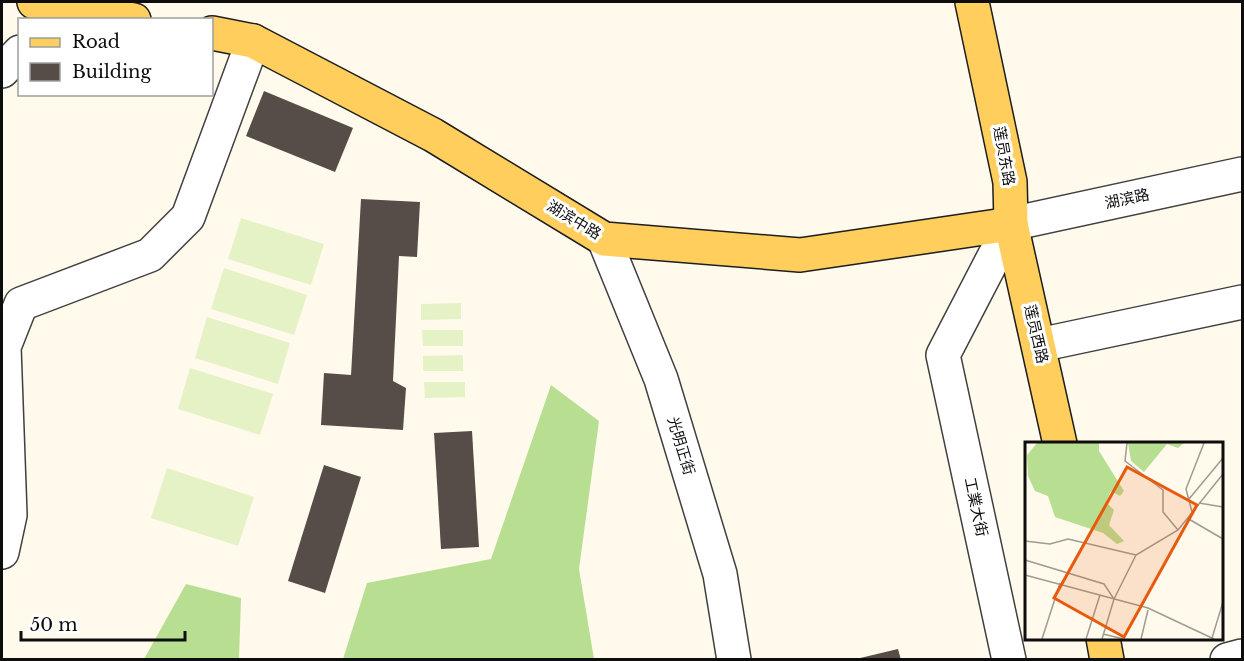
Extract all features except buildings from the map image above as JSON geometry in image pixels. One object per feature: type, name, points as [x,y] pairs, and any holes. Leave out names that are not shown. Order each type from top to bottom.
[{"type":"main road","name":"莲员东路","points":[[951,2],[990,184],[1011,224]]},
{"type":"main road","name":"莲员东路","points":[[972,2],[1010,182],[1011,224]]},
{"type":"main road","points":[[50,9],[125,18]]},
{"type":"main road","name":"湖滨中路","points":[[213,33],[253,41],[433,135],[604,239],[800,255],[1011,224]]},
{"type":"main road","name":"莲员西路","points":[[1011,224],[1060,442]]},
{"type":"main road","points":[[1103,640],[1107,660]]},
{"type":"street","points":[[132,2],[133,18]]},
{"type":"street","points":[[2,552],[10,515],[4,347],[21,304],[150,255],[188,217],[253,41]]},
{"type":"street","points":[[2,71],[18,54]]},
{"type":"street","name":"湖滨路","points":[[1011,224],[1242,174]]},
{"type":"street","name":"工業大街","points":[[1009,660],[943,356],[1011,224]]},
{"type":"street","name":"光明正街","points":[[604,239],[661,379],[720,574],[735,660]]},
{"type":"street","points":[[1039,345],[1242,302]]},
{"type":"street","points":[[1227,660],[1242,656]]},
{"type":"green space","points":[[241,218],[324,244],[311,285],[228,259]]},
{"type":"green space","points":[[224,268],[307,295],[294,335],[211,309]]},
{"type":"green space","points":[[461,303],[461,319],[421,320],[421,304]]},
{"type":"green space","points":[[207,317],[290,343],[278,384],[195,358]]},
{"type":"green space","points":[[422,330],[463,330],[463,346],[423,346]]},
{"type":"green space","points":[[463,355],[463,371],[423,371],[423,356]]},
{"type":"green space","points":[[190,368],[273,394],[260,435],[178,409]]},
{"type":"green space","points":[[424,382],[465,382],[465,397],[425,398]]},
{"type":"green space","points":[[551,385],[599,421],[579,569],[594,659],[343,659],[367,583],[491,559]]},
{"type":"green space","points":[[167,468],[254,497],[238,546],[151,518]]},
{"type":"green space","points":[[186,584],[241,598],[239,659],[144,659]]}]
